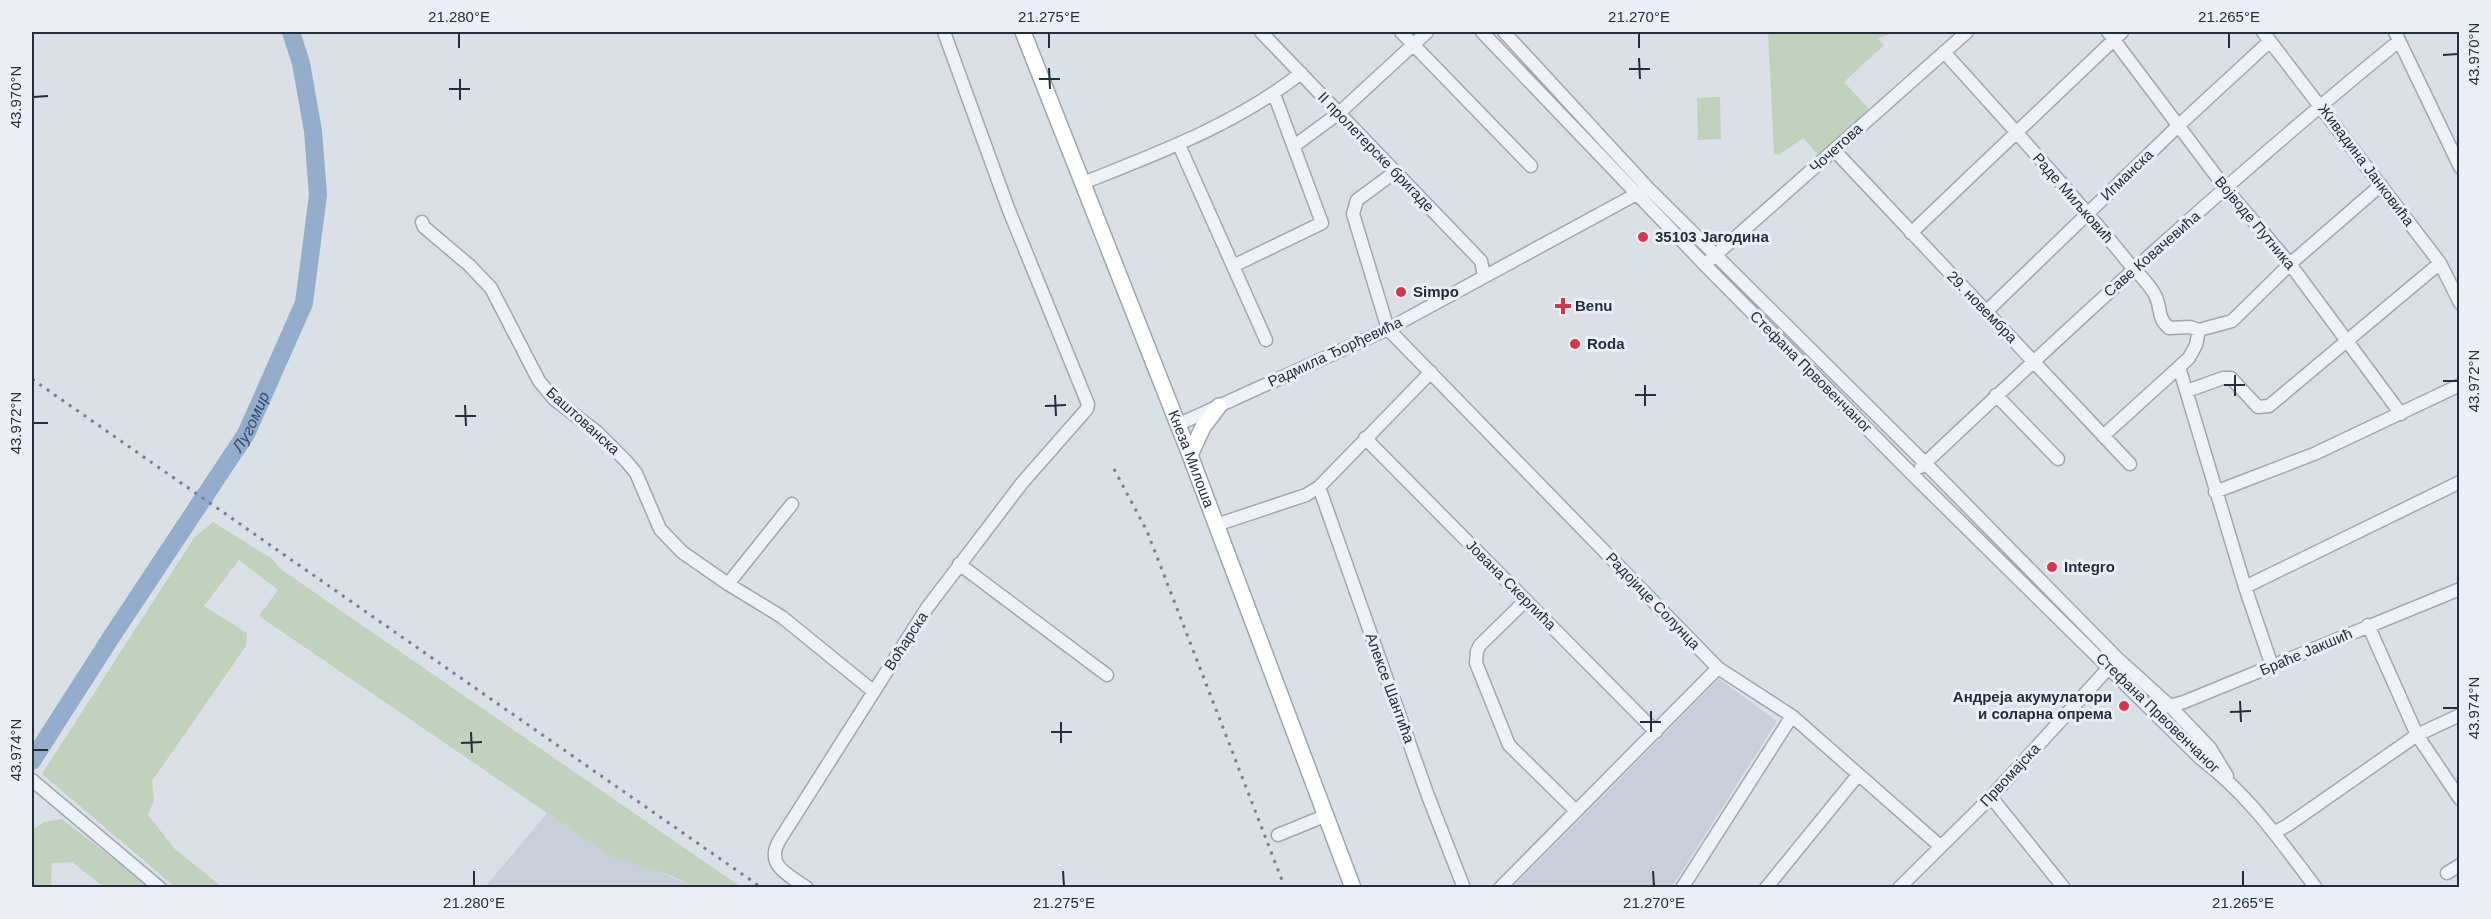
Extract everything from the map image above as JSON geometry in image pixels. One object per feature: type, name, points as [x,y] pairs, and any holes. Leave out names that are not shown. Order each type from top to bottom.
[{"type":"main road","name":"Кнеза Милоша","points":[[1023,32],[1190,455],[1353,888]]},
{"type":"main road","points":[[1190,455],[1203,427],[1219,406]]},
{"type":"street","name":"Воћарска","points":[[807,888],[783,870],[775,861],[774,851],[927,608],[1022,483],[1087,409],[1088,404],[1008,208],[944,32]]},
{"type":"street","name":"II пролетерске бригаде","points":[[1261,32],[1480,261],[1484,275]]},
{"type":"street","points":[[1401,32],[1531,166]]},
{"type":"street","points":[[1294,146],[1339,113],[1427,32]]},
{"type":"street","name":"Стефана Првовенчаног","points":[[1482,32],[1643,191],[1716,256],[1925,463],[2113,663],[2152,709],[2200,758],[2229,779]]},
{"type":"street","name":"Стефана Првовенчаног","points":[[1504,32],[1705,265],[1912,475],[2113,663],[2170,706],[2210,748],[2229,779]]},
{"type":"street","name":"Чочетова","points":[[1705,265],[1967,32]]},
{"type":"street","points":[[1911,233],[2114,34]]},
{"type":"street","name":"Војводе Путника","points":[[2114,34],[2178,126],[2226,189],[2290,264],[2349,340],[2401,414]]},
{"type":"street","name":"Игманска","points":[[1986,312],[2178,126],[2267,36]]},
{"type":"street","name":"Живадина Јанковића","points":[[2267,36],[2440,263],[2460,303]]},
{"type":"street","points":[[2397,36],[2460,167]]},
{"type":"street","name":"Саве Ковачевића","points":[[1912,475],[2033,360],[2397,36]]},
{"type":"street","name":"Раде Миљковић","points":[[1944,52],[2088,213],[2156,296],[2159,315],[2163,322],[2169,328],[2190,327],[2199,330]]},
{"type":"street","points":[[1083,183],[1179,144],[1274,94],[1301,73]]},
{"type":"street","points":[[1233,266],[1322,223],[1274,94]]},
{"type":"street","points":[[1179,144],[1266,339]]},
{"type":"street","name":"29. новембра","points":[[1834,150],[2130,464]]},
{"type":"street","points":[[1388,329],[1353,214],[1357,200],[1395,172]]},
{"type":"street","points":[[2103,436],[2189,358],[2196,345],[2199,330],[2232,321],[2290,264],[2381,185]]},
{"type":"street","name":"Радмила Ђорђевића","points":[[1177,425],[1388,329],[1484,275],[1643,191]]},
{"type":"street","name":"Баштованска","points":[[422,222],[423,227],[469,265],[491,288],[539,381],[554,399],[597,432],[627,461],[636,473],[660,529],[682,552],[782,617],[873,691]]},
{"type":"street","points":[[2187,391],[2223,378],[2231,378],[2258,407],[2269,406],[2440,263]]},
{"type":"street","name":"Радојице Солунца","points":[[1388,329],[1718,668],[1792,716],[1940,846]]},
{"type":"street","points":[[2179,367],[2245,587],[2272,666]]},
{"type":"street","points":[[1216,525],[1306,495],[1319,487],[1431,372]]},
{"type":"street","points":[[2216,492],[2314,454],[2460,385]]},
{"type":"street","points":[[1996,395],[2058,459]]},
{"type":"street","name":"Јована Скерлића","points":[[1365,438],[1656,732]]},
{"type":"street","points":[[2245,587],[2460,482]]},
{"type":"street","name":"Алексе Шантића","points":[[1319,487],[1428,796],[1464,888]]},
{"type":"street","points":[[728,584],[792,504]]},
{"type":"street","points":[[959,564],[1107,675]]},
{"type":"street","name":"Браће Јакшић","points":[[2152,709],[2184,702],[2460,589]]},
{"type":"street","points":[[1526,600],[1480,645],[1475,657],[1476,663],[1509,745],[1576,811]]},
{"type":"street","points":[[2368,626],[2417,735],[2460,799]]},
{"type":"street","name":"Првомајска","points":[[1899,888],[1991,797],[2113,663]]},
{"type":"street","points":[[1500,888],[1718,668]]},
{"type":"street","points":[[2275,832],[2417,735],[2460,715]]},
{"type":"street","points":[[1682,888],[1792,716]]},
{"type":"street","points":[[1766,888],[1858,775]]},
{"type":"street","points":[[2229,779],[2275,832],[2316,888]]},
{"type":"street","points":[[32,780],[160,888]]},
{"type":"street","points":[[1991,797],[2064,888]]},
{"type":"street","points":[[1278,835],[1327,815]]},
{"type":"street","points":[[2447,873],[2460,865]]},
{"type":"shaded area","points":[[1719,679],[1777,721],[1672,887],[1513,887]]},
{"type":"shaded area","points":[[547,813],[619,859],[648,867],[691,887],[484,888]]},
{"type":"green space","points":[[1768,32],[1894,32],[1878,39],[1884,45],[1844,82],[1871,111],[1820,157],[1803,138],[1779,155],[1774,154]]},
{"type":"green space","points":[[1720,97],[1721,139],[1698,140],[1697,98]]},
{"type":"green space","points":[[213,522],[271,558],[282,570],[741,887],[691,887],[675,877],[606,853],[259,616],[278,590],[239,560],[204,606],[247,633],[246,646],[152,781],[154,800],[148,815],[175,849],[222,887],[175,887],[42,774],[194,538]]},
{"type":"green space","points":[[62,819],[150,887],[104,887],[72,862],[52,863],[51,887],[32,888],[32,830],[44,822]]},
{"type":"waterway","name":"Лугомир","points":[[32,761],[246,434],[304,303],[318,195],[313,131],[301,63],[291,32]]},
{"type":"railway","points":[[32,379],[762,888]]},
{"type":"railway","points":[[1114,469],[1147,531],[1285,888]]},
{"type":"place","name":"35103 Јагодина","points":[[1643,237]]},
{"type":"place","name":"Simpo","points":[[1401,292]]},
{"type":"place","name":"Benu","points":[[1563,306]]},
{"type":"place","name":"Roda","points":[[1575,344]]},
{"type":"place","name":"Integro","points":[[2052,567]]},
{"type":"place","name":"Андреја акумулатори и соларна опрема","points":[[2124,706]]}]
